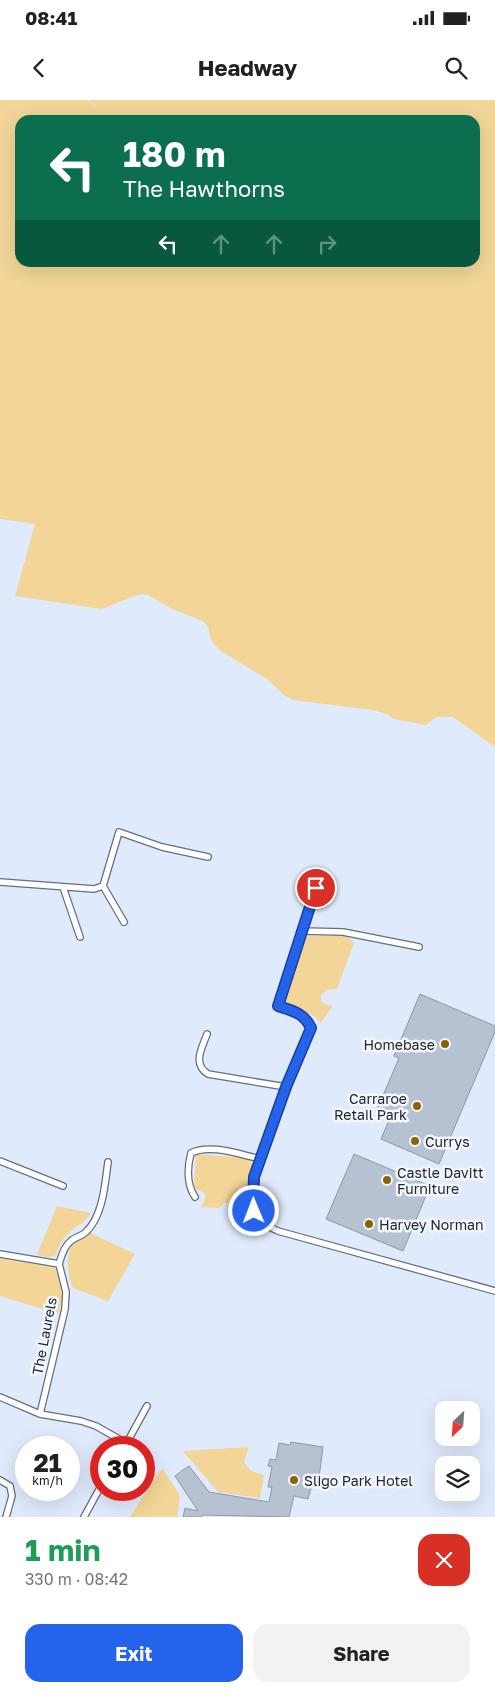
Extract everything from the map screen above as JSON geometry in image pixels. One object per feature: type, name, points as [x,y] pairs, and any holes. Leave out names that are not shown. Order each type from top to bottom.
[{"type":"street","points":[[124,922],[103,886],[119,832],[162,847],[208,857]]},
{"type":"street","points":[[0,882],[94,889],[103,886]]},
{"type":"street","points":[[63,887],[80,937]]},
{"type":"street","points":[[316,888],[278,1006],[297,1012],[306,1018],[311,1028],[286,1087],[254,1177],[254,1211],[264,1224],[278,1232],[495,1291]]},
{"type":"street","points":[[302,930],[352,933],[419,947]]},
{"type":"street","points":[[208,1034],[199,1058],[199,1065],[202,1071],[208,1074],[286,1087]]},
{"type":"street","points":[[195,1197],[189,1188],[189,1160],[191,1153],[198,1149],[212,1150],[261,1159]]},
{"type":"street","points":[[0,1161],[63,1186]]},
{"type":"street","points":[[0,1254],[59,1264],[64,1249],[71,1240],[86,1232],[95,1218],[108,1162]]},
{"type":"street","name":"The Laurels","points":[[40,1414],[65,1309],[66,1292],[59,1264]]},
{"type":"street","points":[[0,1397],[40,1414],[81,1421],[96,1426],[111,1436]]},
{"type":"street","points":[[130,1436],[147,1406]]},
{"type":"street","points":[[0,1480],[10,1486],[12,1496],[6,1517]]},
{"type":"street","points":[[84,1517],[93,1501]]},
{"type":"shaded area","points":[[0,100],[86,100],[100,108],[88,100],[495,100],[495,747],[453,717],[436,717],[426,725],[394,719],[387,714],[372,710],[293,700],[285,696],[267,679],[219,650],[211,640],[208,627],[203,621],[172,609],[148,595],[134,596],[102,609],[15,596],[35,524],[0,519]]},
{"type":"shaded area","points":[[309,936],[347,936],[354,943],[337,989],[327,990],[321,995],[322,1002],[327,1005],[333,1005],[321,1023],[314,1016],[287,1005],[284,1001],[304,939]]},
{"type":"shaded area","points":[[196,1154],[246,1158],[254,1166],[249,1205],[224,1203],[220,1208],[201,1207],[205,1199],[205,1193],[194,1188]]},
{"type":"shaded area","points":[[57,1206],[91,1213],[86,1220],[65,1237],[55,1256],[37,1255]]},
{"type":"shaded area","points":[[90,1233],[135,1254],[108,1301],[73,1288],[69,1277],[68,1257],[72,1246],[76,1241]]},
{"type":"shaded area","points":[[0,1258],[55,1268],[64,1292],[59,1314],[0,1296]]},
{"type":"shaded area","points":[[249,1447],[244,1462],[251,1471],[264,1475],[260,1498],[218,1492],[183,1451]]},
{"type":"shaded area","points":[[163,1469],[180,1496],[177,1517],[130,1517],[140,1501],[155,1501],[155,1479]]},
{"type":"building","points":[[420,994],[495,1026],[495,1032],[439,1164],[381,1139],[390,1118],[376,1112],[399,1058],[394,1056]]},
{"type":"building","points":[[354,1154],[430,1186],[403,1251],[326,1219]]},
{"type":"building","name":"Sligo Park Hotel","points":[[291,1442],[323,1447],[318,1485],[312,1484],[308,1499],[294,1496],[289,1517],[202,1515],[202,1517],[183,1517],[185,1508],[198,1511],[175,1476],[183,1470],[189,1466],[209,1492],[269,1502],[272,1487],[268,1487],[272,1467],[268,1466],[270,1459],[276,1460],[279,1443],[290,1445]]},
{"type":"place","name":"Homebase","points":[[445,1044]]},
{"type":"place","name":"Carraroe Retail Park","points":[[417,1106]]},
{"type":"place","name":"Currys","points":[[415,1141]]},
{"type":"place","name":"Castle Davitt Furniture","points":[[387,1180]]},
{"type":"place","name":"Harvey Norman","points":[[369,1224]]},
{"type":"place","name":"Sligo Park Hotel","points":[[294,1480]]},
{"type":"route","points":[[254,1211],[254,1177],[286,1087],[311,1028],[306,1018],[297,1012],[278,1006],[316,888]]}]
